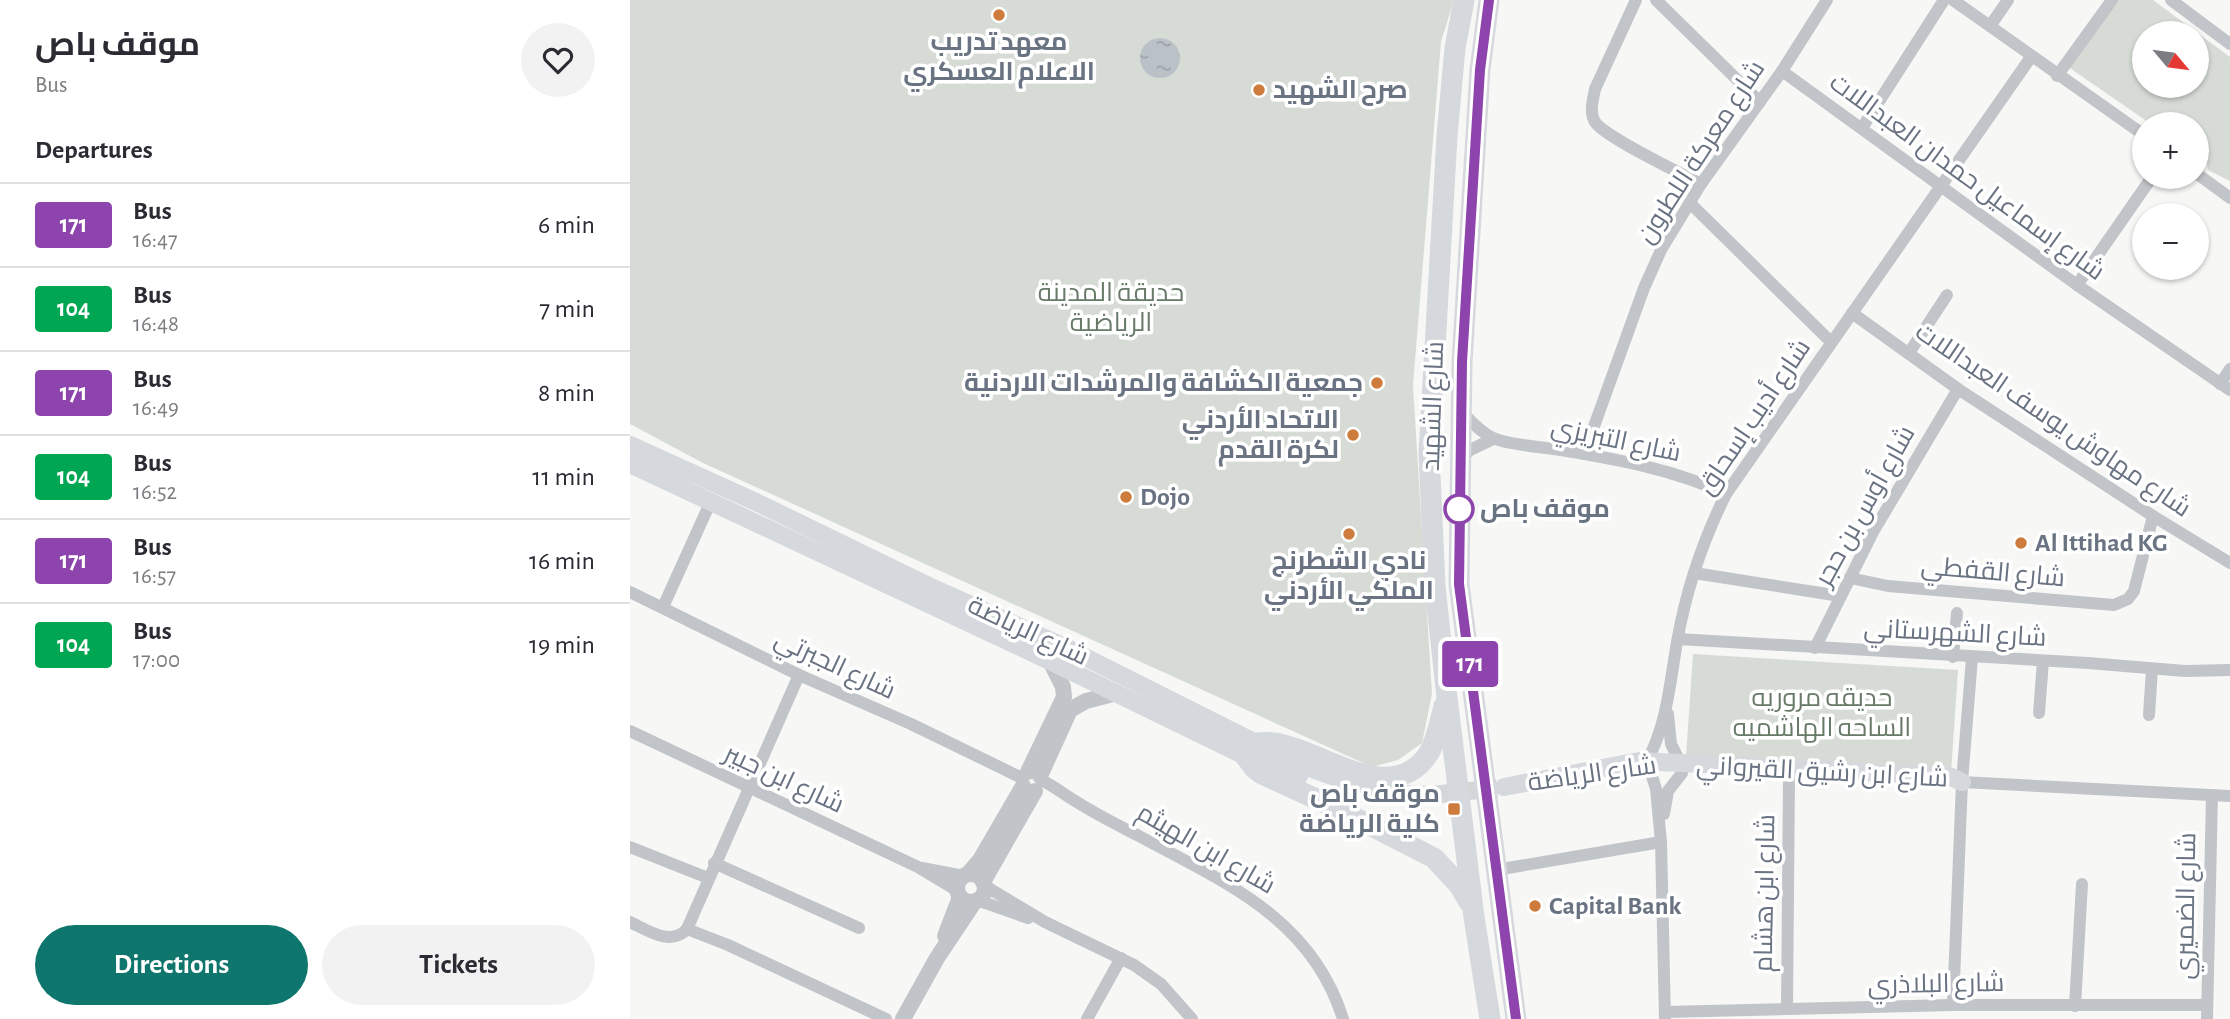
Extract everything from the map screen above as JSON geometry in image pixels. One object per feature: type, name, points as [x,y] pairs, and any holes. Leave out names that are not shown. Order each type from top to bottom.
[{"type":"highway","name":"شارع الشهيد","points":[[1464,0],[1455,48],[1447,136],[1429,453],[1436,586],[1447,698],[1474,917],[1490,1019]]},
{"type":"highway","name":"شارع الشهيد","points":[[1489,0],[1480,70],[1460,410],[1459,584],[1516,1019]]},
{"type":"highway","points":[[1447,698],[1433,745],[1427,755],[1412,769],[1392,777],[1371,777],[1275,743],[1249,749],[1254,768],[1262,774],[1434,858],[1459,885],[1474,917]]},
{"type":"main road","name":"شارع الرياضة","points":[[630,445],[756,502],[1050,660],[1117,692],[1352,796],[1406,805],[1434,801]]},
{"type":"main road","name":"شارع الرياضة","points":[[630,464],[711,502],[959,609],[1069,649],[1249,749]]},
{"type":"main road","name":"شارع الرياضة","points":[[1504,793],[1632,762],[1649,767],[1682,768]]},
{"type":"main road","name":"شارع ابن رشيق القيرواني","points":[[1682,768],[1949,776],[1962,782]]},
{"type":"main road","name":"شارع ابن رشيق القيرواني","points":[[1682,768],[1789,778],[1953,784],[1962,782]]},
{"type":"street","points":[[1636,0],[1595,89],[1593,115],[1609,135],[1701,184]]},
{"type":"street","points":[[1656,0],[1760,102]]},
{"type":"street","name":"شارع معركة اللطرون","points":[[1584,454],[1651,270],[1701,184],[1782,71],[1826,0]]},
{"type":"street","points":[[1862,128],[1944,0]]},
{"type":"street","points":[[1953,0],[2132,127]]},
{"type":"street","points":[[1990,26],[2008,0]]},
{"type":"street","points":[[2057,76],[2112,0]]},
{"type":"street","points":[[2171,0],[2230,44]]},
{"type":"street","name":"شارع أديب إسحاق","points":[[1649,767],[1668,700],[1678,639],[1695,573],[1714,518],[1726,494],[2031,57]]},
{"type":"street","name":"شارع إسماعيل حمدان العبداللات","points":[[1782,71],[2077,285],[2225,387]]},
{"type":"street","points":[[2209,183],[2230,198]]},
{"type":"street","points":[[2077,285],[2143,189]]},
{"type":"street","points":[[1690,203],[1831,342]]},
{"type":"street","points":[[1909,352],[1947,295]]},
{"type":"street","name":"شارع مهاوش يوسف العبداللات","points":[[1852,313],[1958,389],[2230,563]]},
{"type":"street","points":[[2225,387],[2230,369]]},
{"type":"street","name":"شارع أوس بن حجر","points":[[1815,648],[1901,484],[1958,389]]},
{"type":"street","points":[[1460,410],[1493,439],[1470,450],[1460,460]]},
{"type":"street","name":"شارع التبريزي","points":[[1493,439],[1584,454],[1689,478],[1726,494]]},
{"type":"street","points":[[663,607],[711,502]]},
{"type":"street","name":"شارع القفطي","points":[[1850,578],[1888,586],[2114,605],[2128,599],[2134,590],[2153,516]]},
{"type":"street","points":[[1695,573],[1840,596]]},
{"type":"street","name":"شارع الجبرتي","points":[[630,592],[799,675],[911,724],[1032,782]]},
{"type":"street","points":[[1953,657],[1957,613]]},
{"type":"street","name":"شارع الشهرستاني","points":[[1678,639],[2185,671],[2230,670]]},
{"type":"street","points":[[1953,1005],[1962,782],[1972,658]]},
{"type":"street","points":[[966,875],[980,860],[1032,782],[1064,696],[1063,687],[1050,660]]},
{"type":"street","points":[[2039,713],[2043,662]]},
{"type":"street","points":[[2149,715],[2152,669]]},
{"type":"street","points":[[630,922],[666,937],[678,936],[687,929],[799,675]]},
{"type":"street","points":[[903,1019],[1070,710],[1086,701],[1117,692]]},
{"type":"street","name":"شارع أديب إسحاق","points":[[1668,700],[1671,744],[1682,768]]},
{"type":"street","name":"شارع ابن جبير","points":[[631,736],[1121,958],[1151,976],[1192,1019]]},
{"type":"street","points":[[1649,767],[1656,789],[1661,842],[1665,1015]]},
{"type":"street","points":[[1661,842],[1668,791],[1682,768]]},
{"type":"street","name":"شارع ابن هشام","points":[[1787,1008],[1789,778]]},
{"type":"street","name":"شارع ابن الهيثم","points":[[1032,782],[1078,803],[1225,882],[1262,906],[1283,923],[1312,958],[1328,982],[1343,1019]]},
{"type":"street","name":"شارع ابن رشيق القيرواني","points":[[1962,782],[2230,796]]},
{"type":"street","name":"شارع الضميري","points":[[2207,1019],[2212,795]]},
{"type":"street","points":[[1496,870],[1661,842]]},
{"type":"street","points":[[630,847],[708,878]]},
{"type":"street","points":[[714,863],[859,928]]},
{"type":"street","name":"شارع ابن جبير","points":[[918,867],[966,875]]},
{"type":"street","points":[[966,875],[977,876],[973,893]]},
{"type":"street","points":[[2075,1006],[2082,884]]},
{"type":"street","points":[[687,929],[728,945],[886,1019]]},
{"type":"street","points":[[1087,1019],[1121,958]]},
{"type":"street","name":"شارع البلاذري","points":[[1665,1015],[1787,1008],[2207,1005]]},
{"type":"green space","name":"حديقة المدينة الرياضية","points":[[630,0],[1454,0],[1441,42],[1413,385],[1432,694],[1422,743],[1398,760],[1372,767],[703,463],[630,424]]},
{"type":"green space","points":[[2110,0],[2153,0],[2181,21],[2132,21],[2132,98],[2209,98],[2209,41],[2230,57],[2230,181],[2209,170],[2209,112],[2134,112],[2064,64]]},
{"type":"green space","name":"حديقه مروريه الساحه الهاشميه","points":[[1693,654],[1958,670],[1951,773],[1686,757]]},
{"type":"water","points":[[1160,38],[1168,39],[1174,44],[1179,50],[1179,66],[1174,72],[1168,77],[1160,78],[1152,77],[1146,72],[1141,66],[1140,58],[1141,50],[1146,44],[1152,39]]},
{"type":"tunnel","points":[[1432,795],[1497,788]]},
{"type":"bus line","name":"171","points":[[1489,0],[1480,70],[1462,362],[1459,584],[1516,1019]]},
{"type":"place","name":"معهد تدريب الاعلام العسكري","points":[[999,15]]},
{"type":"place","name":"صرح الشهيد","points":[[1259,90]]},
{"type":"place","name":"جمعية الكشافة والمرشدات الاردنية","points":[[1377,383]]},
{"type":"place","name":"الاتحاد الأردني لكرة القدم","points":[[1353,435]]},
{"type":"place","name":"Dojo","points":[[1126,497]]},
{"type":"place","name":"موقف باص","points":[[1459,509]]},
{"type":"place","name":"نادي الشطرنج الملكي الأردني","points":[[1349,534]]},
{"type":"place","name":"Al Ittihad KG","points":[[2021,543]]},
{"type":"place","name":"موقف باص كلية الرياضة","points":[[1454,809]]},
{"type":"place","name":"Capital Bank","points":[[1535,906]]}]
